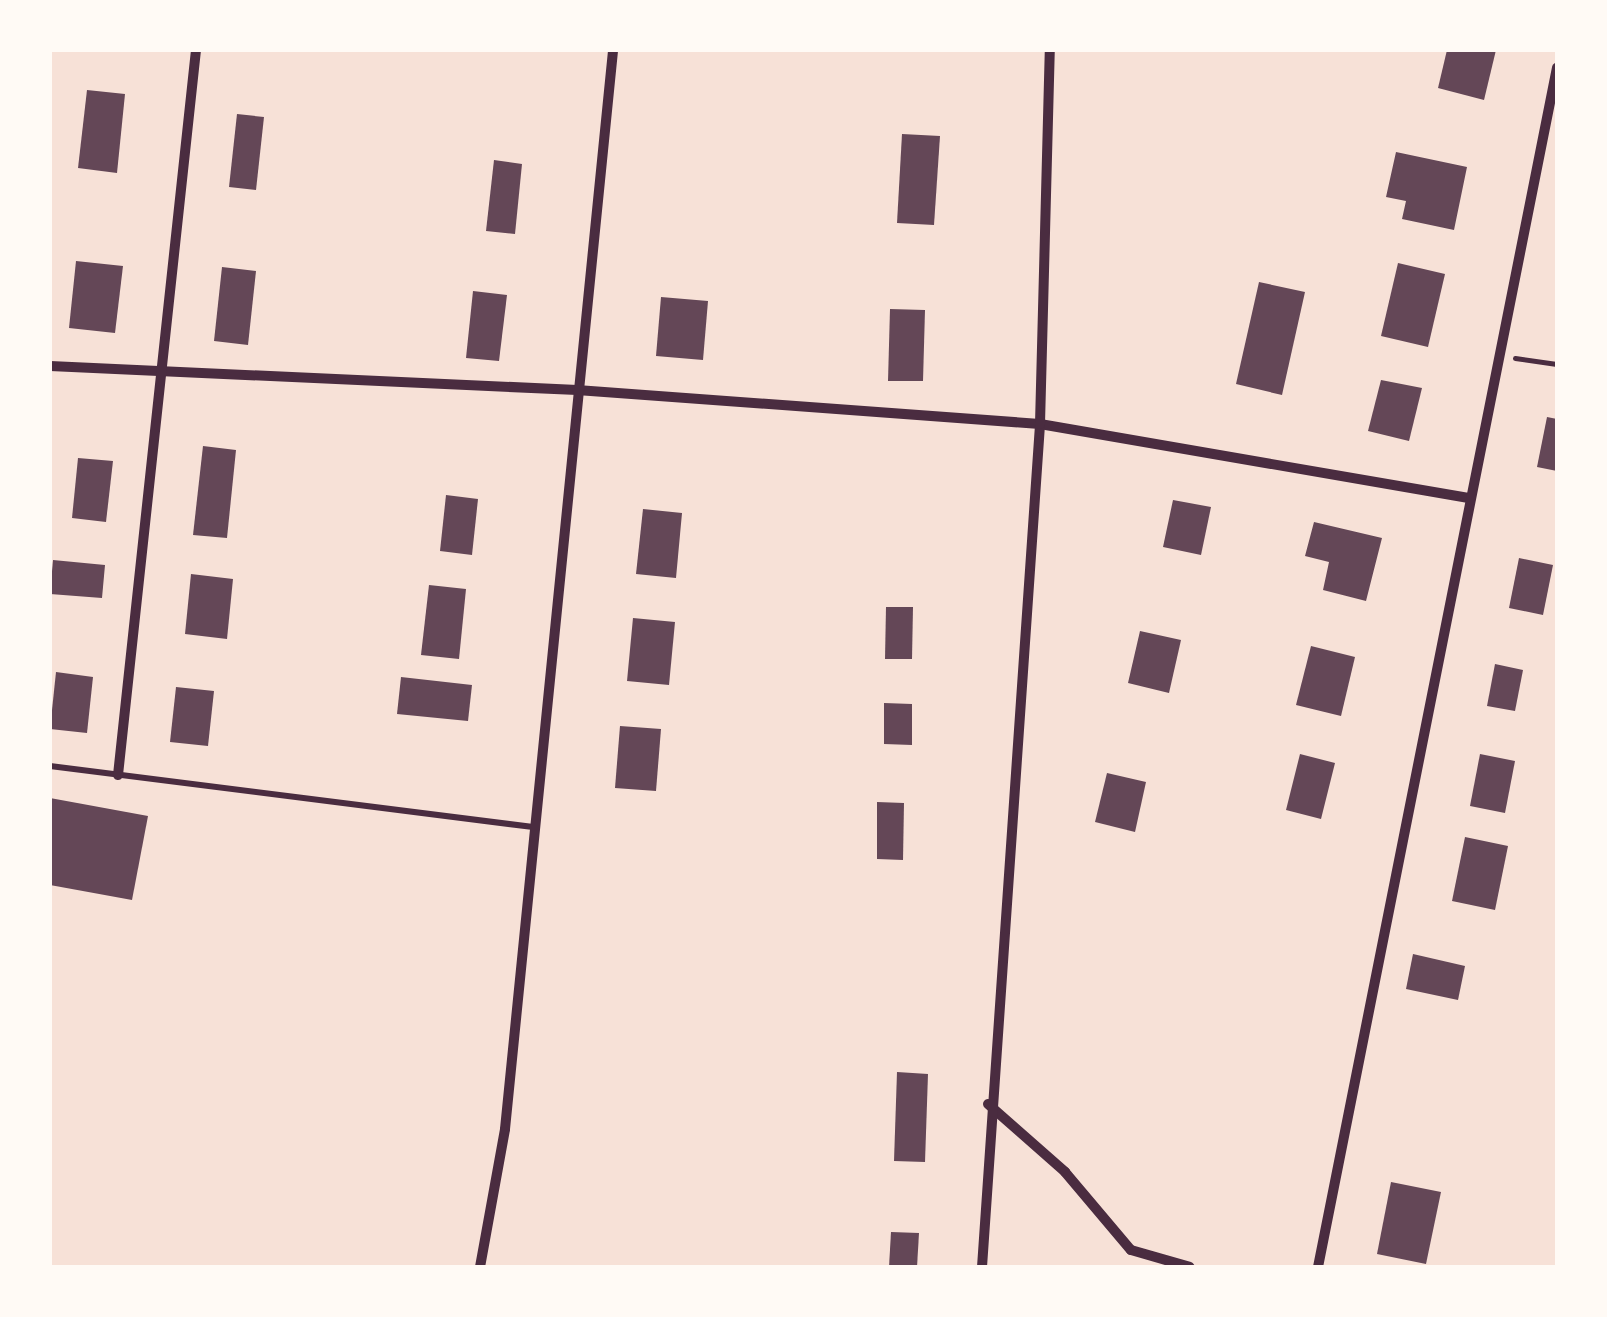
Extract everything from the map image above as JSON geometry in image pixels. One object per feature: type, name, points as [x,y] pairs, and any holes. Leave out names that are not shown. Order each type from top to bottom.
[{"type":"street","points":[[118,775],[166,372],[196,50]]},
{"type":"street","points":[[480,1267],[505,1130],[613,50]]},
{"type":"street","points":[[982,1267],[988,1104],[1040,424],[1050,50]]},
{"type":"street","points":[[1318,1267],[1557,68]]},
{"type":"street","points":[[50,366],[577,390],[1040,424],[1469,498]]},
{"type":"street","points":[[988,1104],[1065,1172],[1131,1250],[1190,1267]]},
{"type":"lane","points":[[50,766],[536,828]]},
{"type":"path","points":[[1501,356],[1557,364]]},
{"type":"building","points":[[1447,50],[1496,50],[1484,100],[1438,88]]},
{"type":"building","points":[[87,90],[125,94],[117,173],[78,168]]},
{"type":"building","points":[[237,114],[264,117],[256,190],[229,187]]},
{"type":"building","points":[[902,134],[940,136],[934,225],[897,223]]},
{"type":"building","points":[[1396,152],[1467,167],[1454,230],[1402,219],[1406,201],[1386,197]]},
{"type":"building","points":[[494,160],[522,164],[515,234],[486,231]]},
{"type":"building","points":[[76,261],[123,266],[115,333],[69,328]]},
{"type":"building","points":[[1398,263],[1445,274],[1428,347],[1381,336]]},
{"type":"building","points":[[222,267],[256,271],[248,345],[214,341]]},
{"type":"building","points":[[1259,282],[1305,292],[1282,395],[1236,384]]},
{"type":"building","points":[[473,291],[507,295],[499,361],[466,358]]},
{"type":"building","points":[[661,297],[708,301],[703,360],[656,356]]},
{"type":"building","points":[[890,309],[925,310],[923,381],[888,381]]},
{"type":"building","points":[[1381,380],[1422,388],[1409,441],[1368,431]]},
{"type":"building","points":[[1547,417],[1557,419],[1557,471],[1537,467]]},
{"type":"building","points":[[203,446],[236,450],[227,538],[193,535]]},
{"type":"building","points":[[78,458],[113,461],[106,522],[72,518]]},
{"type":"building","points":[[446,495],[478,499],[472,555],[440,551]]},
{"type":"building","points":[[1173,500],[1211,507],[1201,555],[1163,547]]},
{"type":"building","points":[[643,509],[682,513],[676,578],[636,574]]},
{"type":"building","points":[[1314,522],[1382,538],[1366,601],[1323,590],[1329,562],[1305,556]]},
{"type":"building","points":[[1519,558],[1553,565],[1543,615],[1509,608]]},
{"type":"building","points":[[53,560],[105,565],[102,598],[50,594]]},
{"type":"building","points":[[191,574],[233,579],[227,639],[185,634]]},
{"type":"building","points":[[429,585],[466,589],[459,659],[421,655]]},
{"type":"building","points":[[886,607],[913,607],[912,659],[885,659]]},
{"type":"building","points":[[633,618],[675,622],[669,685],[627,681]]},
{"type":"building","points":[[1140,631],[1181,640],[1169,693],[1128,683]]},
{"type":"building","points":[[1311,646],[1355,657],[1341,716],[1296,705]]},
{"type":"building","points":[[1495,664],[1523,670],[1515,711],[1487,706]]},
{"type":"building","points":[[56,672],[93,677],[87,733],[50,729]]},
{"type":"building","points":[[401,677],[472,685],[468,721],[397,714]]},
{"type":"building","points":[[176,687],[214,691],[208,746],[170,742]]},
{"type":"building","points":[[884,703],[912,704],[912,745],[884,744]]},
{"type":"building","points":[[620,726],[661,729],[656,791],[615,788]]},
{"type":"building","points":[[1300,754],[1335,763],[1321,819],[1286,810]]},
{"type":"building","points":[[1480,754],[1515,761],[1505,813],[1470,806]]},
{"type":"building","points":[[1107,773],[1146,782],[1135,832],[1095,822]]},
{"type":"building","points":[[50,798],[148,816],[132,900],[50,885]]},
{"type":"building","points":[[877,802],[904,803],[903,860],[877,859]]},
{"type":"building","points":[[1465,837],[1508,846],[1495,910],[1452,901]]},
{"type":"building","points":[[1413,954],[1465,966],[1458,1000],[1406,989]]},
{"type":"building","points":[[897,1072],[928,1074],[925,1162],[894,1161]]},
{"type":"building","points":[[1391,1182],[1441,1192],[1426,1264],[1377,1254]]},
{"type":"building","points":[[891,1232],[919,1233],[917,1267],[889,1267]]}]
